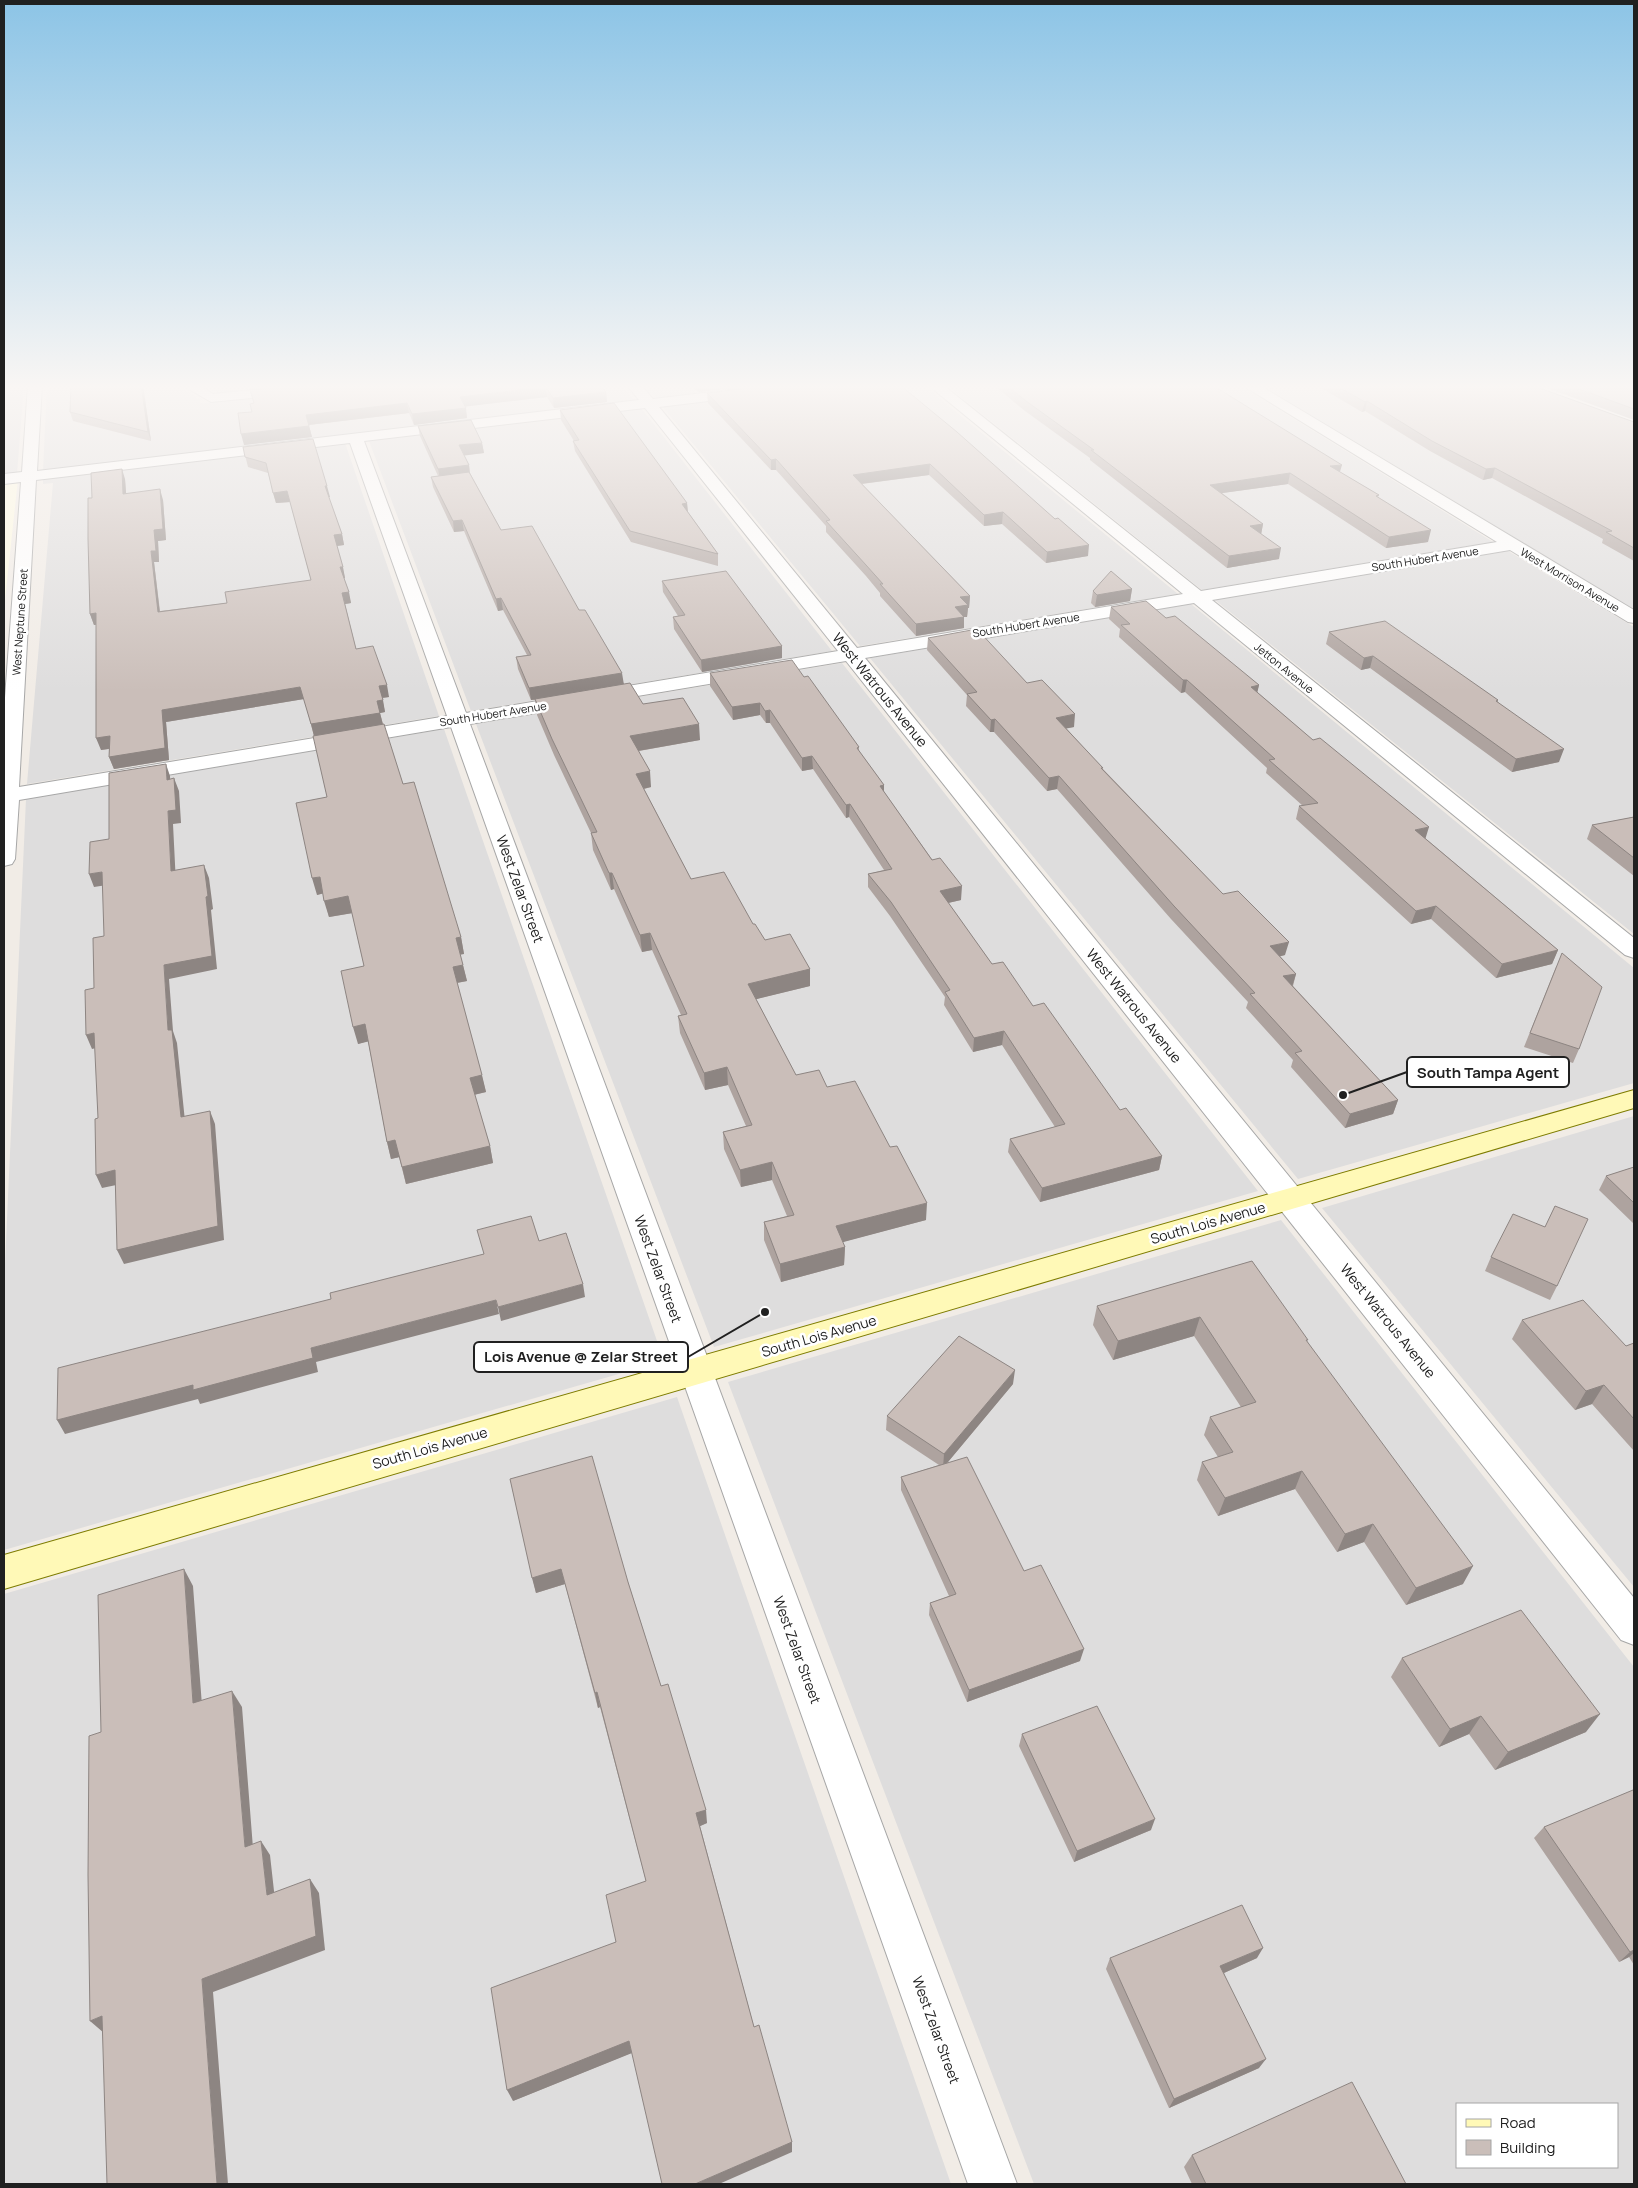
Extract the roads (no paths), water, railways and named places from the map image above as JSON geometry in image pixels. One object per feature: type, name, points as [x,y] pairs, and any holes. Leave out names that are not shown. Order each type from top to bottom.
[{"type":"street","name":"West Neptune Street","points":[[4,859],[29,487]]},
{"type":"street","name":"West Zelar Street","points":[[374,487],[992,2184]]},
{"type":"street","name":"West Watrous Avenue","points":[[717,487],[1634,1627]]},
{"type":"street","name":"Jetton Avenue","points":[[1060,487],[1634,950]]},
{"type":"street","name":"West Morrison Avenue","points":[[1416,487],[1634,618]]},
{"type":"street","name":"South Hubert Avenue","points":[[8,795],[1511,545]]},
{"type":"street","name":"South Lois Avenue","points":[[4,1572],[1634,1099]]},
{"type":"place","name":"South Tampa Agent","points":[[1343,1095]]},
{"type":"place","name":"Lois Avenue @ Zelar Street","points":[[765,1312]]}]
